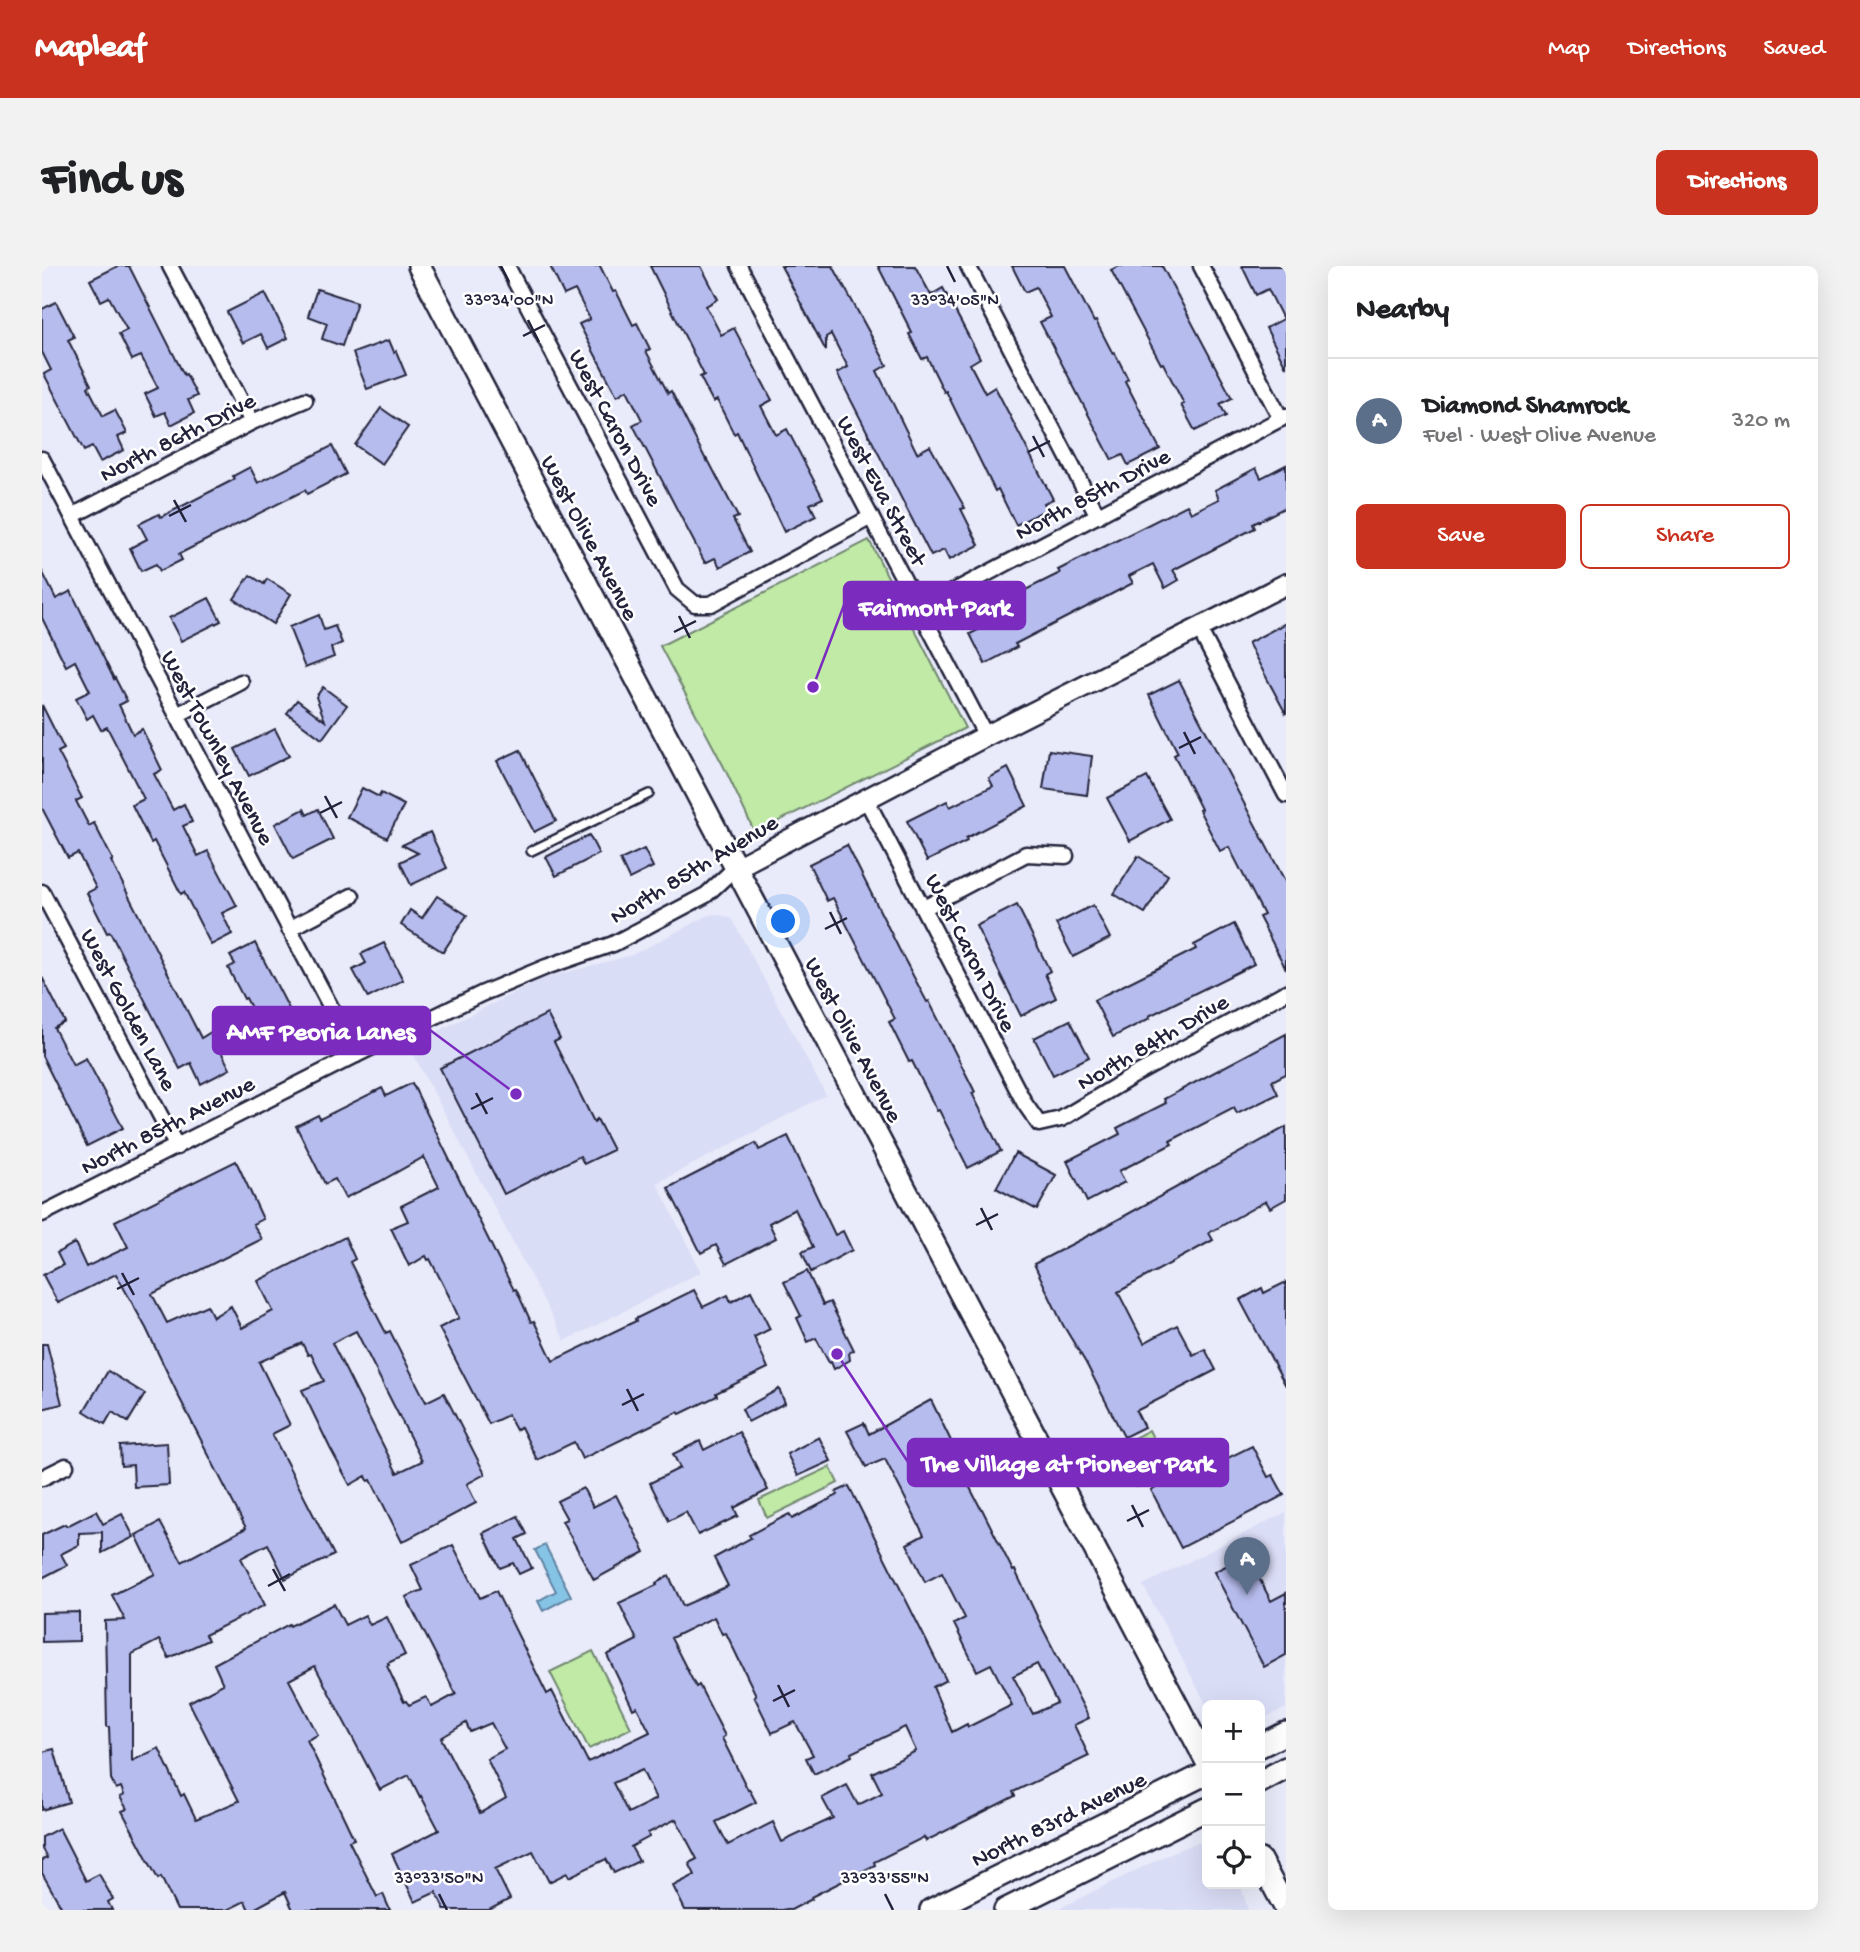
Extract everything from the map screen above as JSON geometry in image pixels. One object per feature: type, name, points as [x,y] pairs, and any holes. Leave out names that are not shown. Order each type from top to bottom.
[{"type":"main road","name":"West Olive Avenue","points":[[419,266],[1202,1753]]},
{"type":"main road","points":[[1265,1744],[1286,1733]]},
{"type":"main road","points":[[1265,1779],[1286,1768]]},
{"type":"main road","name":"North 83rd Avenue","points":[[931,1910],[1202,1775]]},
{"type":"main road","points":[[1005,1910],[1202,1812]]},
{"type":"main road","points":[[1265,1869],[1286,1909]]},
{"type":"street","points":[[170,266],[252,422]]},
{"type":"street","name":"West Caron Drive","points":[[507,266],[677,589],[695,604],[711,604],[871,517]]},
{"type":"street","name":"West Eva Street","points":[[739,266],[986,736]]},
{"type":"street","points":[[968,266],[1098,516]]},
{"type":"street","points":[[1201,266],[1284,418]]},
{"type":"street","name":"North 86th Drive","points":[[72,516],[252,422],[305,400]]},
{"type":"street","name":"North 85th Drive","points":[[920,609],[1284,418]]},
{"type":"street","name":"West Townley Avenue","points":[[42,459],[356,1055]]},
{"type":"street","name":"North 85th Avenue","points":[[42,1214],[481,994],[613,944],[706,895],[735,867],[1286,584]]},
{"type":"street","points":[[1198,627],[1286,795]]},
{"type":"street","points":[[177,715],[241,682]]},
{"type":"street","name":"West Caron Drive","points":[[866,799],[1025,1104],[1040,1124]]},
{"type":"street","points":[[924,908],[1026,854],[1066,856]]},
{"type":"street","name":"West Golden Lane","points":[[42,892],[177,1147]]},
{"type":"street","points":[[289,929],[352,896]]},
{"type":"street","name":"North 84th Drive","points":[[1040,1124],[1061,1119],[1168,1056],[1286,992]]},
{"type":"street","points":[[42,1478],[66,1466]]},
{"type":"lane","points":[[531,851],[649,794]]},
{"type":"shaded area","points":[[714,914],[732,919],[826,1095],[657,1183],[701,1272],[565,1341],[409,1046],[541,979],[632,955]]},
{"type":"shaded area","points":[[1286,1512],[1286,1708],[1265,1718],[1265,1700],[1204,1700],[1143,1585]]},
{"type":"shaded area","points":[[1202,1843],[1202,1889],[1242,1889],[1248,1910],[1056,1910],[1173,1852]]},
{"type":"green space","points":[[869,540],[965,728],[755,833],[724,767],[660,646]]},
{"type":"green space","points":[[1149,1430],[1172,1469],[1137,1487],[1115,1448]]},
{"type":"green space","points":[[830,1467],[838,1483],[767,1518],[759,1500]]},
{"type":"green space","points":[[593,1651],[631,1728],[589,1749],[550,1672]]},
{"type":"water","points":[[545,1545],[571,1596],[543,1611],[538,1601],[556,1591],[535,1550]]},
{"type":"building","points":[[118,266],[129,266],[197,396],[188,400],[194,413],[171,425],[165,412],[156,416],[145,394],[158,388],[141,356],[132,360],[119,334],[127,330],[109,297],[101,301],[90,280]]},
{"type":"building","points":[[550,266],[600,266],[633,325],[637,323],[650,349],[646,351],[668,393],[671,391],[738,517],[733,519],[750,552],[720,567],[715,558],[705,563],[633,425],[642,420],[627,390],[617,396],[579,324],[590,319],[575,290],[564,295]]},
{"type":"building","points":[[650,266],[701,266],[718,299],[706,306],[721,335],[734,328],[772,400],[761,406],[776,435],[787,429],[823,498],[810,504],[816,516],[784,532],[737,432],[734,434],[717,400],[713,402],[700,377],[704,375]]},
{"type":"building","points":[[781,266],[833,266],[887,365],[877,371],[917,453],[930,446],[965,508],[961,509],[979,545],[949,560],[944,550],[931,556],[837,373],[848,367],[831,334],[826,337],[826,351]]},
{"type":"building","points":[[878,266],[915,266],[931,295],[943,288],[980,358],[970,364],[985,393],[995,387],[1053,499],[1044,503],[1047,509],[1016,525],[998,489],[995,491],[927,357],[922,359]]},
{"type":"building","points":[[1012,266],[1065,266],[1094,322],[1096,321],[1113,354],[1115,353],[1128,379],[1125,381],[1160,449],[1128,465],[1123,455],[1112,460],[1040,322],[1051,317],[1036,287],[1025,292]]},
{"type":"building","points":[[1119,266],[1162,266],[1232,398],[1220,404],[1226,416],[1195,431],[1163,363],[1161,364],[1111,270]]},
{"type":"building","points":[[1242,266],[1286,266],[1286,367],[1266,328],[1283,319],[1268,289],[1256,295]]},
{"type":"building","points":[[317,289],[357,302],[342,346],[322,339],[327,323],[308,316]]},
{"type":"building","points":[[265,293],[288,338],[268,348],[261,334],[243,343],[227,312]]},
{"type":"building","points":[[56,302],[74,337],[68,340],[103,416],[115,410],[127,433],[118,437],[124,450],[100,462],[92,447],[84,451],[44,374],[51,370],[42,352],[42,309]]},
{"type":"building","points":[[389,340],[406,375],[367,389],[353,353]]},
{"type":"building","points":[[381,408],[408,427],[382,464],[355,445]]},
{"type":"building","points":[[332,446],[346,474],[307,494],[305,490],[179,554],[182,560],[160,571],[156,564],[141,571],[130,548],[147,539],[139,524],[159,514],[161,517],[235,479],[233,476],[250,467],[258,483]]},
{"type":"building","points":[[1286,465],[1286,507],[1253,524],[1255,528],[1173,570],[1179,580],[1165,588],[1153,564],[1129,576],[1133,583],[1015,644],[1017,647],[985,664],[970,634],[982,628],[975,615],[1187,505],[1191,513],[1219,499],[1215,490],[1256,468],[1261,478]]},
{"type":"building","points":[[42,571],[56,599],[71,591],[127,701],[119,705],[133,734],[142,729],[162,770],[154,774],[173,810],[184,804],[192,822],[183,826],[198,856],[208,851],[237,906],[222,913],[232,934],[211,945],[184,892],[181,894],[132,805],[144,799],[107,727],[101,730],[93,715],[87,719],[76,698],[90,691],[75,661],[66,666],[42,618]]},
{"type":"building","points":[[250,575],[264,584],[267,579],[291,594],[273,624],[234,599]]},
{"type":"building","points":[[209,598],[221,621],[181,641],[169,618]]},
{"type":"building","points":[[319,615],[324,630],[335,626],[342,643],[331,648],[334,657],[305,668],[289,627]]},
{"type":"building","points":[[1286,623],[1286,714],[1248,643]]},
{"type":"building","points":[[1179,680],[1286,883],[1286,969],[1259,917],[1264,915],[1229,847],[1220,851],[1199,810],[1201,809],[1174,755],[1178,753],[1149,695]]},
{"type":"building","points":[[323,687],[347,705],[322,739],[287,713],[297,700],[325,721],[316,697]]},
{"type":"building","points":[[42,705],[64,749],[58,752],[82,798],[76,801],[89,826],[94,823],[201,1038],[211,1032],[230,1069],[201,1084],[191,1063],[180,1069],[110,932],[107,933],[87,893],[96,888],[78,853],[68,858],[42,808]]},
{"type":"building","points":[[275,729],[289,756],[249,776],[235,749]]},
{"type":"building","points":[[520,750],[556,821],[534,832],[497,761]]},
{"type":"building","points":[[1049,750],[1092,756],[1087,795],[1043,789]]},
{"type":"building","points":[[1008,768],[1027,806],[927,861],[907,821],[947,801],[950,807],[993,786],[989,778]]},
{"type":"building","points":[[1147,777],[1170,819],[1130,841],[1107,798]]},
{"type":"building","points":[[362,788],[379,797],[381,793],[404,805],[387,838],[347,817]]},
{"type":"building","points":[[304,809],[307,815],[318,809],[333,839],[293,859],[275,824]]},
{"type":"building","points":[[430,832],[447,868],[411,885],[400,862],[418,853],[402,845]]},
{"type":"building","points":[[589,835],[599,854],[556,876],[546,857]]},
{"type":"building","points":[[847,845],[975,1092],[972,1093],[1001,1151],[968,1168],[889,1022],[895,1019],[833,898],[827,901],[809,864]]},
{"type":"building","points":[[644,849],[653,867],[629,879],[620,860]]},
{"type":"building","points":[[1138,856],[1168,875],[1145,913],[1114,894]]},
{"type":"building","points":[[437,896],[467,915],[443,952],[401,925],[410,910],[422,918]]},
{"type":"building","points":[[1017,905],[1050,971],[1045,974],[1056,998],[1021,1016],[976,926]]},
{"type":"building","points":[[1093,905],[1110,938],[1073,957],[1056,924]]},
{"type":"building","points":[[1234,924],[1254,964],[1113,1037],[1094,1000],[1196,949],[1194,945]]},
{"type":"building","points":[[255,943],[303,1036],[273,1051],[228,968],[235,964],[230,956]]},
{"type":"building","points":[[384,943],[403,980],[368,998],[353,970],[366,963],[361,954]]},
{"type":"building","points":[[42,977],[65,1022],[54,1028],[73,1065],[86,1058],[123,1128],[87,1146],[42,1056]]},
{"type":"building","points":[[547,1014],[560,1039],[554,1042],[594,1122],[597,1119],[613,1150],[584,1164],[580,1156],[504,1194],[440,1068]]},
{"type":"building","points":[[1070,1020],[1089,1057],[1053,1075],[1034,1038]]},
{"type":"building","points":[[1286,1034],[1286,1074],[1272,1081],[1278,1094],[1237,1114],[1234,1108],[1170,1141],[1172,1144],[1119,1171],[1125,1182],[1087,1202],[1067,1161],[1120,1134],[1117,1128],[1166,1103],[1164,1099]]},
{"type":"building","points":[[412,1083],[498,1259],[531,1322],[534,1321],[553,1361],[694,1290],[703,1307],[728,1295],[731,1302],[751,1291],[770,1329],[754,1337],[768,1368],[716,1393],[717,1396],[582,1459],[574,1442],[537,1460],[521,1427],[516,1430],[508,1415],[489,1424],[439,1328],[459,1318],[449,1296],[426,1256],[409,1266],[391,1228],[408,1221],[401,1206],[439,1187],[424,1157],[345,1198],[335,1179],[325,1184],[296,1126],[318,1115],[320,1119],[382,1088],[386,1096]]},
{"type":"building","points":[[1286,1127],[1286,1199],[1270,1208],[1266,1201],[1209,1233],[1213,1240],[1118,1292],[1144,1343],[1177,1325],[1193,1355],[1205,1349],[1216,1370],[1136,1411],[1144,1427],[1124,1437],[1063,1325],[1034,1264]]},
{"type":"building","points":[[788,1136],[835,1235],[843,1231],[852,1250],[811,1272],[802,1252],[813,1247],[795,1209],[769,1223],[776,1238],[726,1264],[716,1245],[701,1253],[668,1188],[756,1143],[759,1150]]},
{"type":"building","points":[[1015,1153],[1056,1175],[1037,1210],[996,1188]]},
{"type":"building","points":[[236,1161],[263,1219],[253,1224],[262,1239],[152,1294],[167,1323],[207,1305],[213,1317],[231,1306],[242,1328],[273,1311],[258,1281],[345,1237],[355,1259],[350,1262],[386,1333],[390,1331],[426,1402],[444,1393],[485,1474],[467,1484],[476,1503],[402,1542],[371,1480],[368,1481],[366,1476],[350,1485],[330,1448],[302,1390],[324,1381],[311,1354],[308,1355],[302,1343],[259,1362],[290,1425],[272,1434],[334,1555],[285,1579],[268,1544],[241,1558],[265,1605],[205,1635],[208,1640],[169,1658],[159,1640],[132,1654],[132,1761],[159,1748],[181,1796],[184,1794],[196,1819],[239,1801],[189,1702],[223,1684],[214,1664],[289,1624],[290,1626],[334,1604],[345,1625],[365,1615],[370,1625],[387,1617],[405,1655],[387,1666],[404,1702],[409,1705],[426,1697],[432,1707],[456,1694],[406,1597],[423,1590],[411,1565],[453,1545],[480,1598],[496,1591],[547,1694],[552,1691],[588,1762],[650,1732],[637,1707],[633,1709],[607,1655],[637,1640],[619,1603],[657,1585],[656,1583],[669,1576],[683,1606],[728,1586],[714,1558],[751,1538],[749,1535],[789,1514],[792,1519],[838,1495],[836,1492],[849,1486],[946,1680],[933,1687],[952,1732],[1012,1705],[991,1664],[977,1671],[954,1624],[965,1618],[942,1573],[925,1582],[907,1544],[924,1535],[885,1459],[866,1467],[847,1431],[864,1423],[869,1434],[931,1400],[965,1478],[1013,1571],[1015,1570],[1089,1718],[1074,1725],[1089,1756],[1013,1792],[1015,1796],[926,1841],[924,1837],[874,1862],[875,1865],[791,1910],[685,1910],[673,1886],[695,1875],[689,1863],[697,1859],[676,1819],[648,1833],[649,1837],[631,1847],[639,1861],[614,1873],[606,1859],[569,1877],[567,1873],[549,1882],[533,1851],[495,1869],[510,1899],[489,1910],[445,1910],[436,1892],[415,1902],[392,1854],[439,1830],[421,1796],[409,1775],[380,1790],[315,1666],[289,1680],[318,1735],[307,1740],[354,1839],[349,1841],[377,1897],[383,1894],[390,1910],[293,1910],[285,1892],[252,1910],[249,1910],[245,1901],[227,1910],[177,1910],[122,1811],[127,1809],[120,1797],[124,1795],[121,1787],[116,1789],[111,1779],[105,1621],[125,1620],[112,1595],[155,1574],[136,1535],[160,1522],[182,1562],[246,1528],[146,1328],[116,1274],[58,1303],[43,1275],[63,1265],[57,1253],[75,1243],[86,1267],[128,1247],[115,1221]],"holes":[[[356,1331],[422,1461],[397,1473],[332,1343]],[[714,1617],[722,1634],[726,1633],[772,1733],[795,1722],[813,1755],[806,1758],[814,1774],[905,1727],[916,1751],[872,1773],[882,1793],[858,1805],[847,1785],[822,1798],[833,1818],[782,1842],[773,1822],[728,1845],[716,1822],[756,1802],[722,1738],[725,1736],[699,1685],[696,1687],[671,1638]],[[1037,1664],[1057,1703],[1033,1714],[1013,1676]],[[466,1723],[470,1732],[491,1723],[505,1749],[487,1759],[506,1798],[480,1813],[441,1738]],[[642,1770],[656,1799],[628,1813],[613,1783]]]},
{"type":"building","points":[[807,1271],[823,1305],[830,1302],[854,1350],[849,1353],[850,1360],[834,1369],[816,1338],[808,1342],[797,1318],[801,1316],[784,1282]]},
{"type":"building","points":[[1286,1282],[1286,1386],[1240,1300],[1262,1288],[1264,1293]]},
{"type":"building","points":[[42,1344],[47,1344],[62,1404],[42,1409]]},
{"type":"building","points":[[108,1371],[145,1394],[128,1422],[112,1412],[105,1424],[84,1411]]},
{"type":"building","points":[[779,1389],[785,1403],[748,1422],[742,1409]]},
{"type":"building","points":[[739,1432],[768,1490],[734,1508],[738,1516],[698,1535],[686,1512],[669,1521],[650,1483],[680,1468],[673,1454],[700,1441],[704,1450]]},
{"type":"building","points":[[819,1437],[831,1461],[798,1476],[787,1454]]},
{"type":"building","points":[[167,1443],[169,1485],[134,1487],[133,1465],[121,1466],[120,1446]]},
{"type":"building","points":[[1252,1446],[1268,1477],[1273,1475],[1284,1495],[1181,1548],[1151,1490],[1172,1478],[1175,1484]]},
{"type":"building","points":[[583,1488],[593,1507],[616,1495],[645,1552],[594,1580],[562,1521],[567,1519],[557,1501]]},
{"type":"building","points":[[96,1511],[103,1524],[122,1514],[134,1537],[102,1553],[102,1532],[79,1533],[79,1545],[61,1554],[67,1565],[42,1578],[42,1535]]},
{"type":"building","points":[[518,1516],[527,1534],[517,1539],[532,1568],[519,1574],[513,1563],[500,1568],[483,1533]]},
{"type":"building","points":[[1247,1555],[1271,1601],[1286,1593],[1286,1655],[1264,1667],[1214,1572]]},
{"type":"building","points":[[79,1612],[79,1641],[42,1642],[42,1613]]},
{"type":"building","points":[[54,1749],[69,1802],[42,1810],[42,1752]]},
{"type":"building","points":[[59,1828],[86,1881],[99,1874],[113,1899],[108,1902],[112,1910],[63,1910],[42,1873],[42,1860],[47,1858],[42,1849],[42,1837]]},
{"type":"place","name":"Fairmont Park","points":[[813,687]]},
{"type":"place","name":"AMF Peoria Lanes","points":[[516,1094]]},
{"type":"place","name":"The Village at Pioneer Park","points":[[837,1354]]},
{"type":"place","name":"Diamond Shamrock","points":[[1247,1595]]}]
